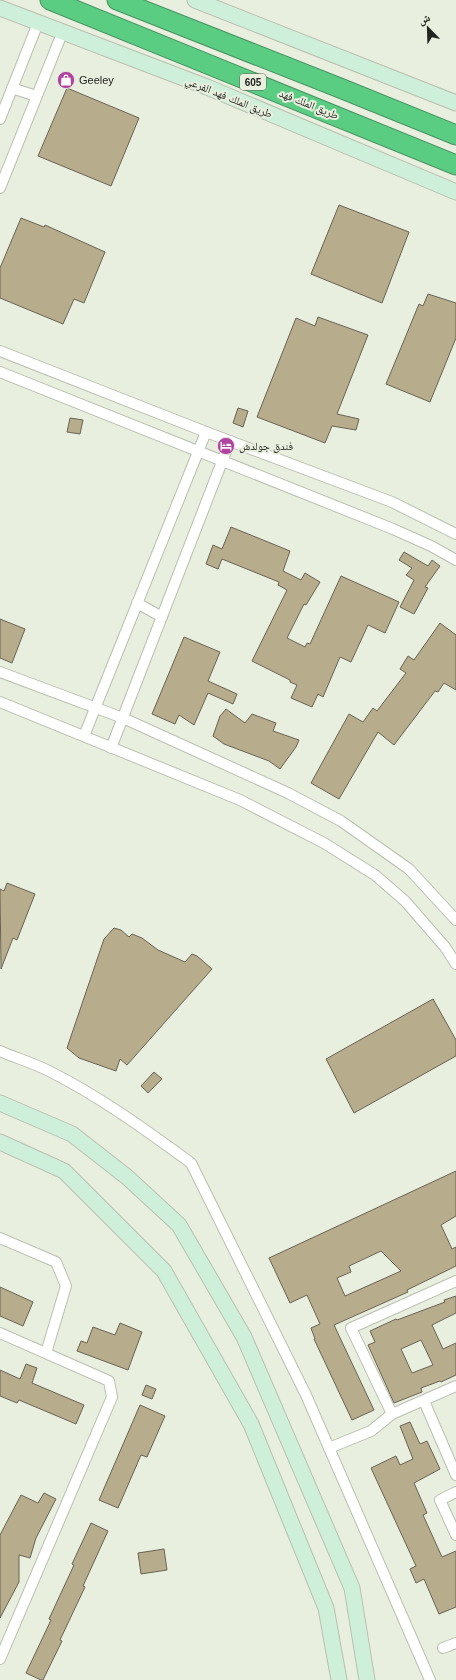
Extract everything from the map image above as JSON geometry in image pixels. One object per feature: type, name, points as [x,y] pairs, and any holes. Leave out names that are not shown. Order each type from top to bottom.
[{"type":"highway","name":"طريق الملك فهد","points":[[50,0],[456,165]]},
{"type":"highway","name":"605","points":[[117,0],[456,135]]},
{"type":"street","points":[[195,0],[456,103]]},
{"type":"street","name":"طريق الملك فهد الفرعي","points":[[0,8],[208,87],[456,192]]},
{"type":"street","points":[[0,119],[38,23]]},
{"type":"street","points":[[0,188],[62,31]]},
{"type":"street","points":[[12,88],[36,96]]},
{"type":"street","points":[[0,351],[230,442],[392,502],[456,534]]},
{"type":"street","points":[[0,372],[393,529],[431,546],[456,560]]},
{"type":"street","points":[[84,736],[206,432]]},
{"type":"street","points":[[111,748],[230,442]]},
{"type":"street","points":[[137,604],[162,617]]},
{"type":"street","points":[[0,672],[123,718],[288,793],[341,821],[409,869],[456,920]]},
{"type":"street","points":[[0,702],[240,800],[324,842],[375,875],[405,901],[445,947],[456,964]]},
{"type":"street","points":[[0,1051],[48,1071],[105,1103],[160,1140],[190,1163],[306,1395],[430,1680]]},
{"type":"street","points":[[0,1103],[72,1134],[127,1177],[179,1225],[244,1337],[352,1588],[367,1680]]},
{"type":"street","points":[[0,1142],[64,1171],[164,1271],[250,1424],[326,1608],[340,1680]]},
{"type":"street","points":[[0,1238],[56,1262],[59,1268],[66,1286],[46,1353]]},
{"type":"street","points":[[392,1414],[351,1328],[456,1281]]},
{"type":"street","points":[[0,1333],[109,1381],[112,1397],[0,1659]]},
{"type":"street","points":[[329,1448],[370,1431],[392,1414],[456,1386]]},
{"type":"street","points":[[424,1401],[456,1474]]},
{"type":"street","points":[[456,1492],[440,1500],[456,1535]]},
{"type":"street","points":[[443,1648],[456,1642]]},
{"type":"building","points":[[67,88],[139,118],[111,186],[38,156]]},
{"type":"building","points":[[339,205],[409,232],[382,303],[311,274]]},
{"type":"building","points":[[21,218],[44,227],[45,225],[105,252],[84,303],[74,299],[63,324],[0,298],[0,268]]},
{"type":"building","points":[[428,294],[456,303],[456,338],[430,402],[386,384],[419,304],[423,306]]},
{"type":"building","points":[[318,317],[368,335],[337,414],[359,419],[356,430],[332,426],[325,443],[257,417],[296,318],[315,326]]},
{"type":"building","points":[[238,408],[248,411],[243,427],[233,423]]},
{"type":"building","points":[[70,418],[83,420],[80,434],[67,432]]},
{"type":"building","points":[[231,527],[290,551],[283,571],[301,580],[305,573],[320,582],[306,605],[304,604],[287,638],[305,647],[307,643],[310,644],[341,576],[399,602],[385,633],[368,625],[351,662],[340,657],[323,697],[318,694],[312,707],[291,698],[297,685],[252,661],[287,590],[278,585],[279,582],[222,559],[218,569],[206,564],[213,545],[222,549]]},
{"type":"building","points":[[404,552],[428,566],[432,560],[440,566],[425,587],[428,588],[414,614],[400,607],[414,580],[406,575],[412,568],[399,560]]},
{"type":"building","points":[[0,619],[25,629],[12,663],[0,658]]},
{"type":"building","points":[[440,623],[456,635],[456,690],[444,683],[438,692],[435,691],[394,745],[378,732],[339,799],[311,783],[349,714],[363,722],[373,708],[377,711],[406,673],[400,669],[408,656],[414,660]]},
{"type":"building","points":[[184,637],[220,652],[208,681],[237,694],[233,704],[208,693],[194,725],[179,715],[175,724],[152,714]]},
{"type":"building","points":[[226,709],[245,723],[252,714],[276,723],[273,731],[299,740],[296,747],[280,769],[269,761],[224,744],[213,736],[220,716]]},
{"type":"building","points":[[7,883],[35,894],[17,940],[13,938],[1,969],[0,889],[4,891]]},
{"type":"building","points":[[114,928],[121,930],[129,937],[132,934],[142,938],[158,950],[185,962],[192,954],[197,956],[212,969],[127,1065],[120,1059],[116,1071],[79,1058],[67,1048],[104,939]]},
{"type":"building","points":[[433,999],[456,1040],[456,1056],[354,1113],[326,1059]]},
{"type":"building","points":[[154,1072],[162,1079],[148,1093],[141,1086]]},
{"type":"building","points":[[456,1171],[456,1216],[441,1225],[452,1249],[456,1247],[456,1266],[407,1290],[408,1292],[334,1325],[374,1410],[352,1420],[314,1339],[311,1328],[320,1324],[307,1295],[290,1303],[269,1258]],"holes":[[[381,1251],[401,1271],[345,1296],[337,1278],[351,1272],[349,1266]]]},
{"type":"building","points":[[0,1287],[33,1302],[23,1326],[0,1316]]},
{"type":"building","points":[[456,1296],[456,1313],[432,1325],[443,1349],[456,1343],[456,1375],[441,1382],[440,1381],[421,1388],[422,1392],[394,1403],[368,1345],[375,1342],[370,1331],[396,1319],[397,1320],[445,1302],[444,1300]],"holes":[[[421,1340],[433,1365],[412,1373],[401,1349]]]},
{"type":"building","points":[[120,1323],[142,1332],[128,1370],[77,1351],[81,1341],[87,1343],[93,1327],[115,1335]]},
{"type":"building","points":[[26,1364],[37,1368],[32,1383],[84,1405],[76,1424],[19,1400],[17,1403],[0,1396],[0,1370],[20,1379]]},
{"type":"building","points":[[146,1385],[156,1389],[152,1399],[142,1395]]},
{"type":"building","points":[[140,1405],[165,1416],[147,1457],[141,1455],[118,1508],[99,1500]]},
{"type":"building","points":[[410,1422],[420,1444],[427,1441],[440,1469],[414,1483],[427,1513],[423,1515],[442,1557],[456,1551],[456,1607],[439,1614],[424,1579],[416,1583],[410,1569],[416,1566],[371,1468],[396,1456],[400,1465],[413,1459],[400,1426]]},
{"type":"building","points":[[44,1493],[56,1499],[36,1538],[30,1558],[19,1555],[19,1582],[0,1618],[0,1535],[21,1495],[38,1503]]},
{"type":"building","points":[[91,1523],[108,1531],[83,1586],[85,1587],[60,1640],[62,1641],[43,1680],[41,1680],[26,1673],[51,1620],[49,1619],[74,1565],[72,1564]]},
{"type":"building","points":[[164,1549],[167,1570],[141,1574],[138,1553]]},
{"type":"place","name":"Geeley","points":[[66,80]]},
{"type":"place","name":"فندق جولدش","points":[[226,446]]}]
